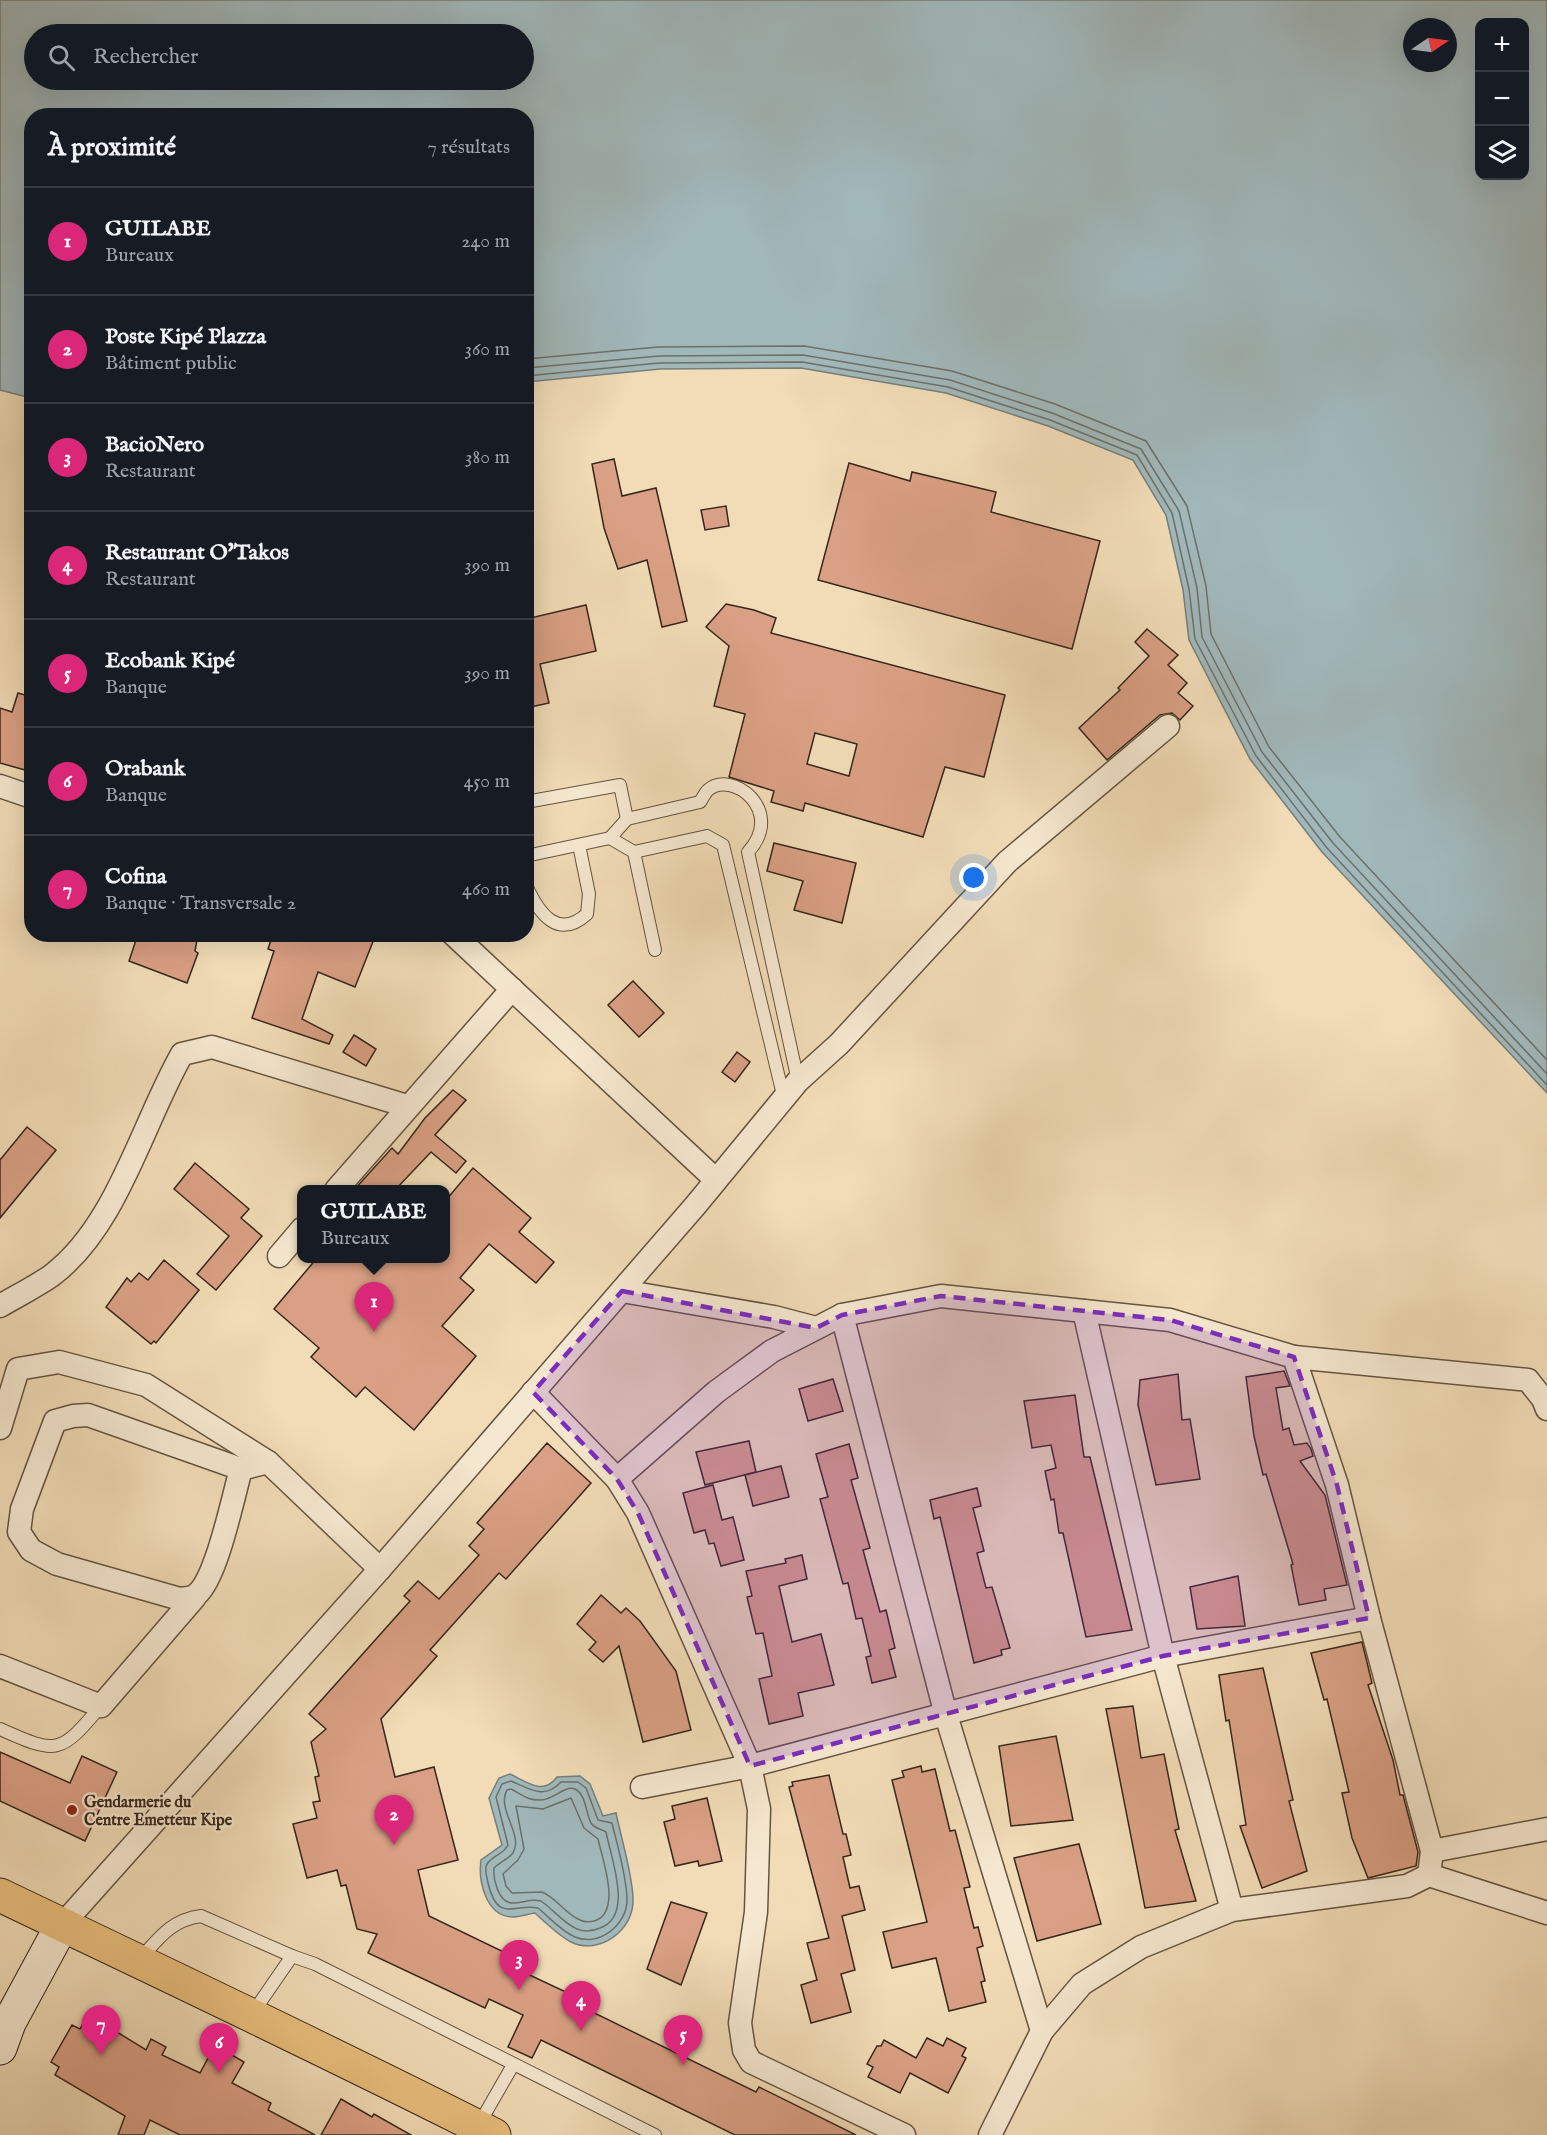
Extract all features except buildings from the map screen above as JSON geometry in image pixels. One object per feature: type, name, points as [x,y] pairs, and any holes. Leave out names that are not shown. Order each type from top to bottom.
[{"type":"main road","points":[[0,1895],[140,1959],[250,2017],[486,2131]]},
{"type":"main road","points":[[0,2048],[9,2023],[62,1925]]},
{"type":"street","points":[[62,1925],[380,1569],[622,1291],[791,1090],[839,1044],[1007,862],[1168,726]]},
{"type":"street","points":[[0,786],[24,794]]},
{"type":"street","points":[[462,942],[716,1180]]},
{"type":"street","points":[[340,1185],[407,1106],[512,989]]},
{"type":"street","points":[[0,1306],[52,1275],[109,1210],[162,1088],[182,1054],[212,1047],[407,1106]]},
{"type":"street","points":[[279,1256],[297,1235]]},
{"type":"street","points":[[622,1291],[774,1317],[816,1328]]},
{"type":"street","points":[[617,1479],[716,1392],[772,1351],[842,1315],[941,1296],[1170,1320],[1294,1357],[1528,1380],[1543,1399],[1547,1409]]},
{"type":"street","points":[[1084,1311],[1163,1656],[1232,1910]]},
{"type":"street","points":[[842,1315],[945,1715],[1042,2031]]},
{"type":"street","points":[[1294,1357],[1337,1485],[1369,1618],[1432,1851],[1429,1875]]},
{"type":"street","points":[[0,1428],[18,1369],[59,1362],[146,1385],[268,1462],[380,1569]]},
{"type":"street","points":[[534,1392],[617,1479],[638,1513],[750,1766],[759,1809],[756,1912],[740,2023],[744,2050],[750,2062],[904,2135]]},
{"type":"street","points":[[195,1597],[180,1599],[57,1564],[31,1550],[10,1530],[22,1509],[56,1421],[88,1415],[241,1469],[268,1462]]},
{"type":"street","points":[[0,1666],[101,1706],[202,1589],[212,1570],[241,1469]]},
{"type":"street","points":[[642,1787],[750,1766],[1163,1656],[1369,1618]]},
{"type":"street","points":[[1432,1851],[1547,1828]]},
{"type":"street","points":[[990,2135],[1042,2031],[1082,1984],[1141,1947],[1232,1910],[1407,1886],[1429,1875],[1547,1913]]},
{"type":"lane","points":[[534,801],[620,785],[627,819]]},
{"type":"lane","points":[[534,854],[610,838],[627,819],[700,802],[708,790],[717,786],[736,787],[752,798],[758,806],[762,826],[755,845],[748,852],[791,1090]]},
{"type":"lane","points":[[610,838],[634,852],[707,836],[723,845],[791,1090]]},
{"type":"lane","points":[[534,901],[550,920],[563,927],[575,925],[587,914],[590,894],[579,845]]},
{"type":"lane","points":[[634,852],[655,950]]},
{"type":"lane","points":[[0,1729],[37,1746],[59,1747],[73,1739],[101,1706]]},
{"type":"lane","points":[[140,1959],[171,1925],[187,1918],[201,1916],[315,1964],[655,2135]]},
{"type":"lane","points":[[250,2017],[292,1956]]},
{"type":"lane","points":[[486,2131],[513,2065]]},
{"type":"highlighted area","points":[[622,1291],[816,1328],[842,1315],[941,1296],[1170,1320],[1294,1357],[1337,1485],[1369,1618],[1163,1656],[750,1766],[638,1513],[617,1479],[533,1392]]},
{"type":"water","points":[[0,0],[1547,0],[1547,1093],[1322,852],[1250,759],[1189,640],[1183,590],[1166,515],[1133,460],[1048,426],[946,393],[801,368],[660,369],[534,381],[534,108],[24,108],[24,396],[0,390]]},
{"type":"water","points":[[510,1774],[540,1787],[552,1783],[557,1777],[580,1776],[590,1784],[603,1816],[616,1813],[629,1868],[632,1911],[621,1930],[604,1943],[582,1945],[571,1942],[535,1913],[512,1917],[496,1911],[490,1904],[481,1878],[481,1860],[502,1845],[489,1798],[499,1778]]},
{"type":"place","name":"GUILABE","points":[[374,1332]]},
{"type":"place","name":"Gendarmerie du Centre Emetteur Kipe","points":[[72,1810]]},
{"type":"place","name":"Poste Kipé Plazza","points":[[394,1845]]},
{"type":"place","name":"BacioNero","points":[[519,1990]]},
{"type":"place","name":"Restaurant O'Takos","points":[[581,2031]]},
{"type":"place","name":"Cofina","points":[[101,2055]]},
{"type":"place","name":"Ecobank Kipé","points":[[683,2065]]},
{"type":"place","name":"Orabank","points":[[219,2073]]}]
